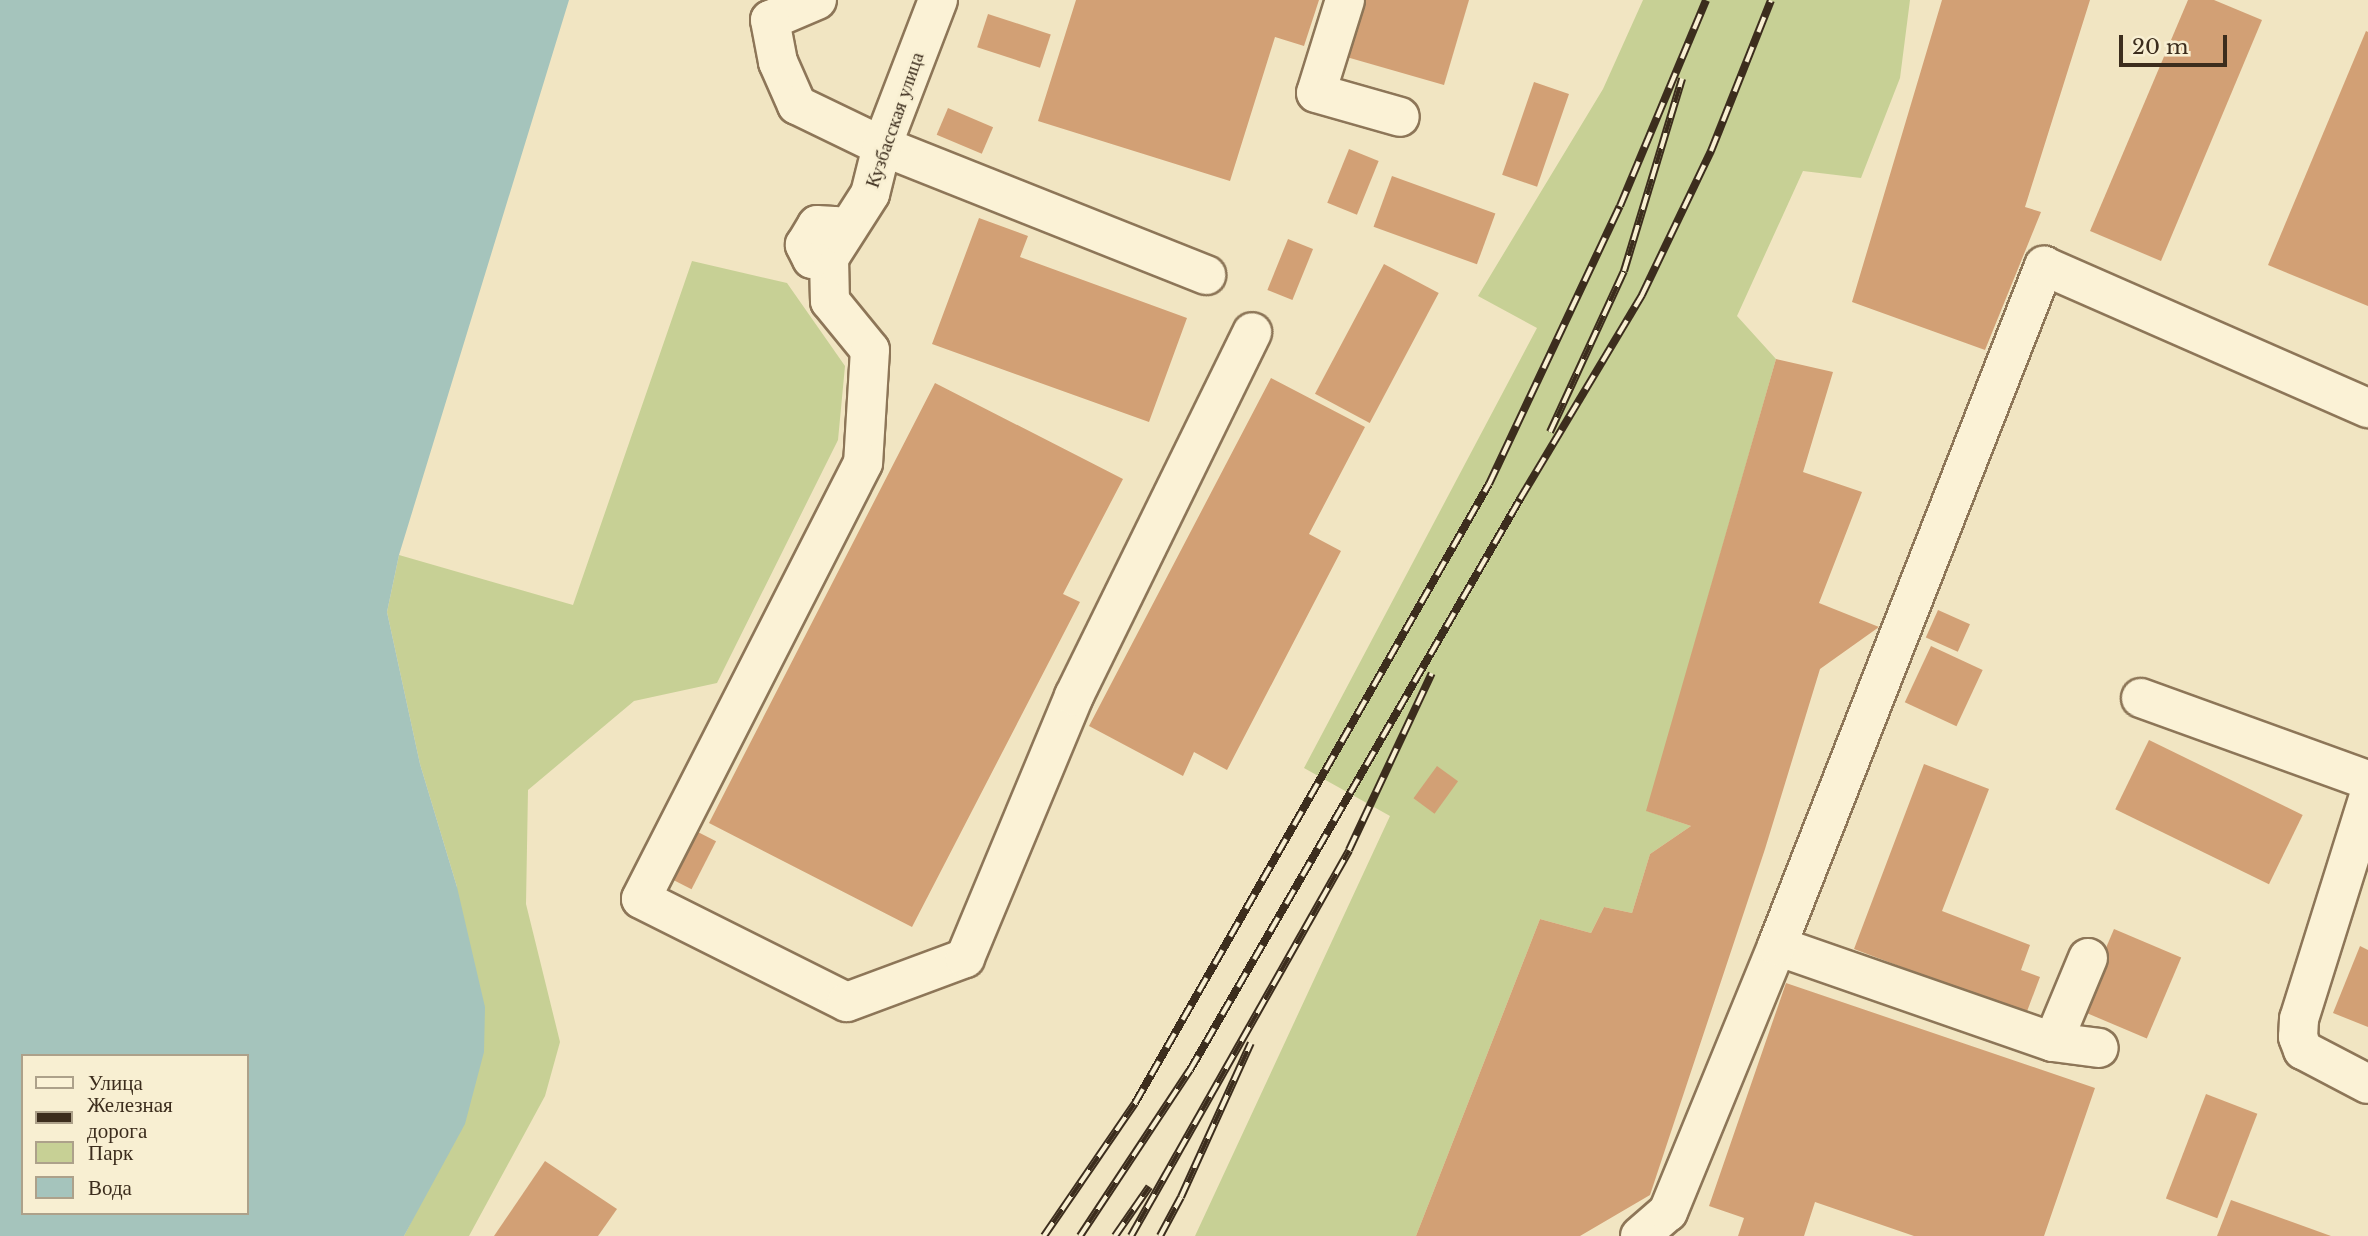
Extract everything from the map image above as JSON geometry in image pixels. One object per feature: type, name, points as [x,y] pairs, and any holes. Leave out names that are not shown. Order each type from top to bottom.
[{"type":"street","points":[[817,0],[770,20],[778,62],[797,105],[882,146],[1206,275]]},
{"type":"street","name":"Кузбасская улица","points":[[938,0],[882,146],[870,194],[836,247],[830,301],[870,350],[863,463],[641,899],[847,1002],[965,958],[1074,696],[1252,332]]},
{"type":"street","points":[[1345,0],[1316,93],[1400,117]]},
{"type":"street","points":[[1640,1236],[1668,1212],[1777,946],[2045,266],[2368,408]]},
{"type":"street","points":[[2141,698],[2368,780]]},
{"type":"street","points":[[2368,799],[2299,1019],[2298,1037],[2303,1050],[2368,1084]]},
{"type":"street","points":[[1777,946],[2053,1042],[2099,1048]]},
{"type":"street","points":[[2053,1042],[2088,958]]},
{"type":"green space","points":[[1643,0],[1910,0],[1900,78],[1861,178],[1803,171],[1737,316],[1776,359],[1647,811],[1691,826],[1650,854],[1632,913],[1604,907],[1591,933],[1540,919],[1416,1236],[1195,1236],[1390,816],[1304,768],[1537,328],[1478,296],[1603,89]]},
{"type":"green space","points":[[692,261],[787,283],[845,366],[838,440],[717,683],[634,701],[528,790],[526,904],[560,1042],[545,1096],[469,1236],[404,1236],[426,1193],[457,887],[420,764],[387,612],[399,555],[573,605]]},
{"type":"water","points":[[0,0],[569,0],[399,555],[387,612],[420,764],[457,887],[485,1007],[484,1052],[465,1124],[404,1236],[0,1236]]},
{"type":"building","points":[[1076,0],[1319,0],[1304,46],[1275,37],[1230,181],[1038,121]]},
{"type":"building","points":[[1360,0],[1469,0],[1444,85],[1343,56]]},
{"type":"building","points":[[1942,0],[2090,0],[2025,207],[2041,212],[1985,350],[1852,302]]},
{"type":"building","points":[[2188,0],[2214,0],[2262,20],[2161,261],[2090,231]]},
{"type":"building","points":[[988,14],[1051,34],[1040,68],[977,47]]},
{"type":"building","points":[[2366,31],[2368,32],[2368,306],[2268,265]]},
{"type":"building","points":[[1534,82],[1569,94],[1537,187],[1502,175]]},
{"type":"building","points":[[948,108],[993,127],[982,154],[937,135]]},
{"type":"building","points":[[1349,149],[1379,161],[1357,215],[1327,203]]},
{"type":"building","points":[[1392,176],[1495,214],[1477,264],[1374,227]]},
{"type":"building","points":[[979,218],[1028,236],[1020,257],[1187,318],[1149,422],[932,344]]},
{"type":"building","points":[[1288,239],[1313,249],[1292,300],[1267,290]]},
{"type":"building","points":[[1384,264],[1439,293],[1370,423],[1315,394]]},
{"type":"building","points":[[1776,359],[1833,372],[1803,472],[1862,492],[1819,603],[1879,627],[1820,669],[1765,849],[1650,1195],[1580,1236],[1416,1236],[1540,919],[1591,933],[1604,907],[1632,913],[1650,854],[1691,826],[1646,811]]},
{"type":"building","points":[[1271,378],[1365,427],[1309,534],[1341,551],[1227,770],[1194,752],[1183,776],[1089,726]]},
{"type":"building","points":[[935,383],[1123,479],[1063,594],[1080,602],[912,927],[709,823]]},
{"type":"building","points":[[1938,610],[1970,624],[1958,652],[1926,637]]},
{"type":"building","points":[[1931,646],[1983,670],[1956,726],[1905,702]]},
{"type":"building","points":[[2149,740],[2303,815],[2269,884],[2115,809]]},
{"type":"building","points":[[1924,764],[1989,789],[1942,911],[2030,945],[2021,970],[2040,977],[2026,1014],[1854,949]]},
{"type":"building","points":[[1437,766],[1458,781],[1435,814],[1413,798]]},
{"type":"building","points":[[692,829],[716,841],[692,889],[667,877]]},
{"type":"building","points":[[2114,929],[2181,958],[2147,1039],[2080,1010]]},
{"type":"building","points":[[2360,946],[2368,950],[2368,1027],[2333,1013]]},
{"type":"building","points":[[1786,983],[2095,1088],[2044,1236],[1914,1236],[1815,1202],[1804,1236],[1738,1236],[1744,1218],[1709,1206]]},
{"type":"building","points":[[2206,1094],[2257,1114],[2217,1218],[2166,1199]]},
{"type":"building","points":[[545,1161],[617,1209],[598,1236],[494,1236]]},
{"type":"building","points":[[2231,1200],[2331,1236],[2217,1236]]},
{"type":"railway","points":[[1044,1236],[1135,1103],[1489,484],[1620,206],[1706,0]]},
{"type":"railway","points":[[1080,1236],[1190,1070],[1520,499],[1642,295],[1711,151],[1771,0]]},
{"type":"railway","points":[[1550,432],[1624,271],[1682,79]]},
{"type":"railway","points":[[1131,1236],[1349,850],[1432,673]]},
{"type":"railway","points":[[1160,1236],[1181,1197],[1251,1043]]},
{"type":"railway","points":[[1115,1236],[1149,1187]]}]
